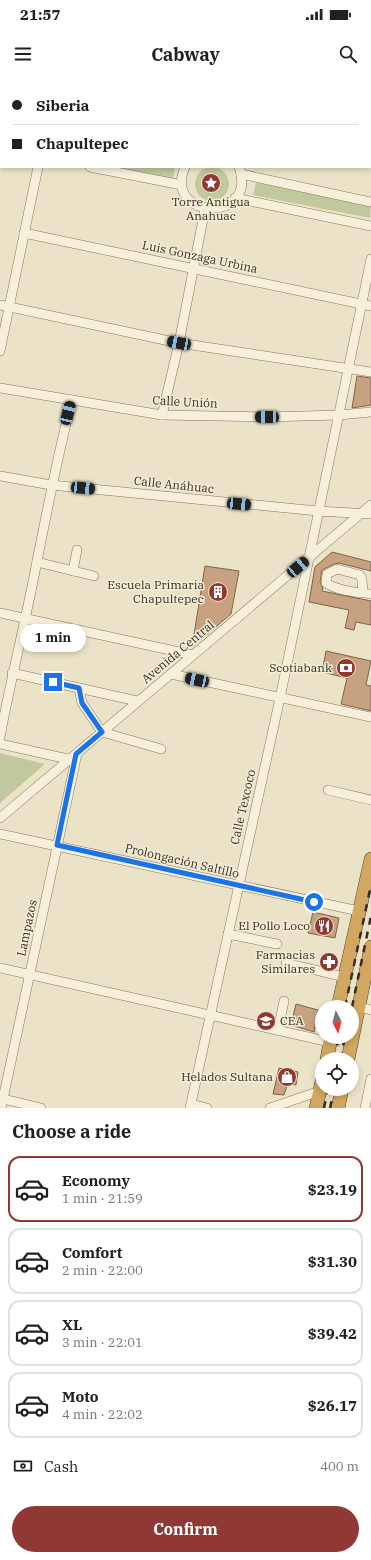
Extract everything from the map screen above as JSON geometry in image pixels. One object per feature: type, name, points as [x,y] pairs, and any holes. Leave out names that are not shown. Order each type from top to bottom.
[{"type":"highway","points":[[339,1000],[371,859]]},
{"type":"highway","points":[[350,1052],[365,1009],[371,947]]},
{"type":"highway","points":[[316,1108],[319,1096]]},
{"type":"highway","points":[[338,1108],[341,1096]]},
{"type":"street","points":[[0,351],[38,168]]},
{"type":"street","points":[[95,168],[182,185]]},
{"type":"street","points":[[185,168],[182,174],[184,193],[197,206],[205,209],[213,210],[222,208],[235,198],[241,187],[240,170],[371,202]]},
{"type":"street","points":[[235,198],[371,226]]},
{"type":"street","points":[[162,415],[179,343],[205,209]]},
{"type":"street","name":"Luis Gonzaga Urbina","points":[[24,233],[366,305]]},
{"type":"street","name":"Calle Texcoco","points":[[190,1106],[280,698],[349,368],[366,305],[371,259]]},
{"type":"street","points":[[0,305],[179,343],[371,372]]},
{"type":"street","name":"Calle Unión","points":[[0,388],[162,415],[267,417],[339,415],[371,412]]},
{"type":"street","points":[[0,737],[12,673],[37,562],[51,485],[72,400]]},
{"type":"street","name":"Calle Anáhuac","points":[[0,476],[51,485],[318,511],[371,514]]},
{"type":"street","name":"Avenida Central","points":[[0,818],[371,504]]},
{"type":"street","points":[[74,571],[77,550]]},
{"type":"street","points":[[37,562],[94,576]]},
{"type":"street","points":[[0,613],[193,655]]},
{"type":"street","points":[[12,673],[137,701]]},
{"type":"street","points":[[171,674],[371,717]]},
{"type":"street","points":[[79,688],[82,703],[102,732],[161,749]]},
{"type":"street","points":[[0,744],[68,759]]},
{"type":"street","name":"Lampazos","points":[[2,1102],[76,754]]},
{"type":"street","points":[[328,790],[371,800]]},
{"type":"street","name":"Prolongación Saltillo","points":[[0,834],[359,911]]},
{"type":"street","points":[[228,934],[277,944]]},
{"type":"street","points":[[286,963],[344,977]]},
{"type":"street","points":[[0,968],[210,1016],[315,1036]]},
{"type":"street","points":[[278,1030],[284,1001]]},
{"type":"street","points":[[365,1108],[371,1079]]},
{"type":"street","points":[[270,1108],[315,1089]]},
{"type":"street","points":[[2,1102],[41,1108]]},
{"type":"street","points":[[190,1106],[207,1108]]},
{"type":"green space","points":[[120,168],[175,168],[173,179]]},
{"type":"green space","points":[[206,168],[218,168],[224,172],[229,181],[228,190],[224,196],[215,201],[206,200],[200,196],[195,187],[196,178],[200,172]]},
{"type":"green space","points":[[257,178],[371,204],[370,218],[253,195]]},
{"type":"green space","points":[[0,753],[45,764],[0,803]]},
{"type":"building","points":[[357,376],[371,378],[371,405],[352,408]]},
{"type":"building","points":[[332,552],[371,562],[371,571],[339,563],[334,564],[322,570],[320,582],[323,588],[322,591],[371,601],[371,625],[356,622],[354,630],[345,628],[349,610],[309,602],[315,567]]},
{"type":"building","name":"Escuela Primaria Chapultepec","points":[[205,566],[239,571],[231,614],[192,647]]},
{"type":"building","points":[[326,651],[371,661],[366,685],[371,686],[371,711],[341,704],[347,678],[322,672]]},
{"type":"building","name":"El Pollo Loco","points":[[313,912],[339,918],[335,938],[308,933]]},
{"type":"building","points":[[296,1004],[315,1009],[314,1032],[291,1025]]},
{"type":"building","name":"Helados Sultana","points":[[279,1068],[298,1072],[296,1085],[288,1083],[284,1095],[273,1094]]},
{"type":"railway","points":[[346,1000],[371,885]]},
{"type":"railway","points":[[353,1000],[371,916]]},
{"type":"railway","points":[[336,1052],[337,1044]]},
{"type":"railway","points":[[342,1052],[343,1044]]},
{"type":"railway","points":[[324,1108],[327,1096]]},
{"type":"railway","points":[[330,1108],[333,1096]]},
{"type":"place","name":"Torre Antigua Anahuac","points":[[211,183]]},
{"type":"place","name":"Escuela Primaria Chapultepec","points":[[218,592]]},
{"type":"place","name":"Scotiabank","points":[[346,668]]},
{"type":"place","name":"El Pollo Loco","points":[[324,926]]},
{"type":"place","name":"Farmacias Similares","points":[[329,962]]},
{"type":"place","name":"CEA","points":[[266,1021]]},
{"type":"place","name":"Helados Sultana","points":[[287,1077]]},
{"type":"route","points":[[53,682],[79,688],[82,703],[102,732],[76,754],[57,845],[314,902]]}]
